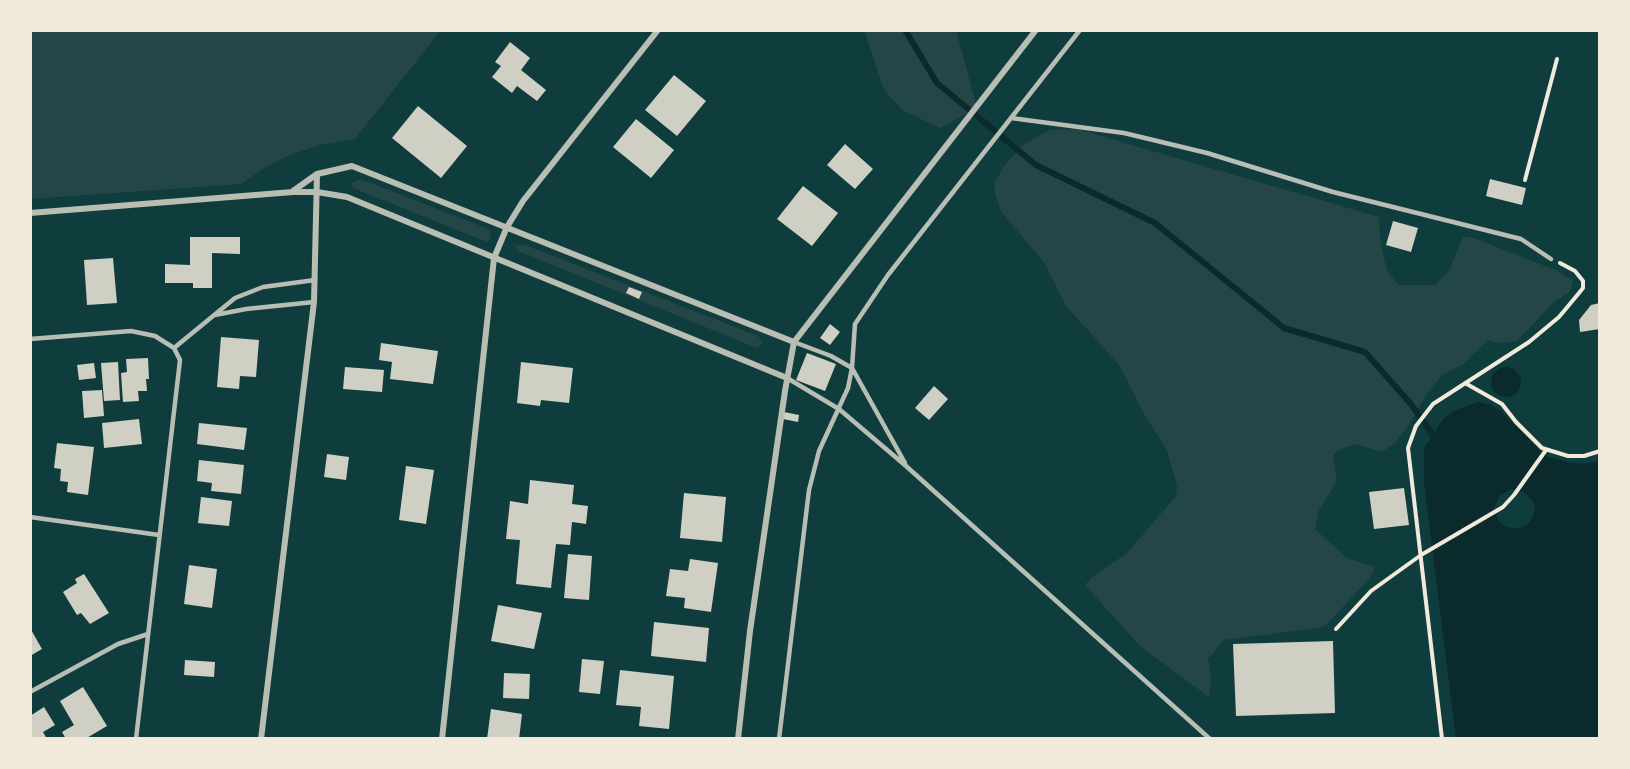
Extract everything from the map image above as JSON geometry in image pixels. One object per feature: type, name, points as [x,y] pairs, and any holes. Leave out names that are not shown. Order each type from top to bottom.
[{"type":"street","points":[[442,739],[494,258],[507,227],[523,201],[658,30]]},
{"type":"street","points":[[738,739],[750,631],[794,342],[1036,30]]},
{"type":"street","points":[[293,192],[317,174],[352,166],[794,342]]},
{"type":"street","points":[[261,739],[314,302],[317,174]]},
{"type":"street","points":[[30,213],[293,192],[317,192],[347,197],[787,378]]},
{"type":"lane","points":[[779,739],[809,490],[819,451],[848,388],[852,368],[855,324],[888,275],[1080,30]]},
{"type":"lane","points":[[1011,118],[1124,133],[1207,153],[1333,192],[1521,239],[1551,259]]},
{"type":"lane","points":[[174,348],[235,298],[263,287],[315,280]]},
{"type":"lane","points":[[213,316],[246,309],[314,302]]},
{"type":"lane","points":[[30,339],[131,332],[155,336],[174,348],[180,360],[136,739]]},
{"type":"lane","points":[[794,342],[831,356],[852,368],[906,466]]},
{"type":"lane","points":[[787,378],[839,409],[906,466],[1210,739]]},
{"type":"lane","points":[[30,517],[159,535]]},
{"type":"lane","points":[[30,692],[118,644],[148,634]]},
{"type":"path","points":[[1525,180],[1557,59]]},
{"type":"path","points":[[1442,739],[1408,448],[1416,426],[1433,404],[1529,342],[1559,317],[1583,288],[1583,281],[1575,271],[1551,259]]},
{"type":"path","points":[[1465,383],[1502,404],[1528,435],[1546,450],[1568,456],[1584,456],[1600,451]]},
{"type":"path","points":[[1336,629],[1371,591],[1421,555],[1503,507],[1546,450]]},
{"type":"shaded area","points":[[30,30],[441,30],[355,139],[320,145],[287,156],[241,184],[30,199]]},
{"type":"shaded area","points":[[864,30],[956,30],[977,108],[940,128],[902,110],[883,88]]},
{"type":"shaded area","points":[[1077,129],[1379,217],[1380,239],[1387,271],[1399,285],[1435,285],[1449,271],[1463,237],[1471,237],[1558,271],[1573,281],[1570,291],[1553,303],[1517,341],[1497,343],[1488,340],[1463,364],[1442,375],[1395,443],[1382,452],[1356,444],[1340,449],[1333,455],[1337,481],[1318,512],[1315,529],[1347,558],[1375,567],[1371,577],[1324,627],[1224,640],[1208,659],[1211,677],[1209,697],[1140,646],[1085,585],[1091,578],[1127,553],[1176,496],[1177,486],[1167,450],[1145,416],[1120,366],[1066,306],[1045,264],[1001,211],[995,193],[995,182],[1004,166],[1024,144],[1049,130]]},
{"type":"shaded area","points":[[360,179],[489,229],[491,237],[487,242],[353,188],[352,183]]},
{"type":"shaded area","points":[[515,245],[525,245],[758,336],[763,343],[757,348],[518,251]]},
{"type":"shaded area","points":[[1506,367],[1517,371],[1521,382],[1517,393],[1506,397],[1495,393],[1491,382],[1495,371]]},
{"type":"shaded area","points":[[1478,402],[1492,405],[1549,457],[1572,463],[1585,464],[1600,461],[1600,739],[1456,739],[1424,483],[1424,448],[1444,418],[1458,409]],"holes":[[[1511,489],[1524,492],[1533,501],[1535,508],[1532,519],[1527,525],[1516,529],[1504,526],[1494,509],[1499,496]]]},
{"type":"building","points":[[510,42],[530,58],[521,70],[546,90],[537,101],[517,86],[512,93],[492,77],[501,66],[495,62]]},
{"type":"building","points":[[674,75],[706,101],[677,136],[645,110]]},
{"type":"building","points":[[418,106],[467,146],[441,178],[392,138]]},
{"type":"building","points":[[636,119],[674,150],[651,178],[613,147]]},
{"type":"building","points":[[845,144],[873,169],[855,189],[827,165]]},
{"type":"building","points":[[1490,179],[1526,188],[1522,205],[1486,196]]},
{"type":"building","points":[[803,186],[838,213],[812,246],[777,219]]},
{"type":"building","points":[[1393,221],[1418,228],[1411,252],[1386,245]]},
{"type":"building","points":[[190,237],[240,237],[240,254],[212,253],[212,288],[193,288],[193,283],[165,283],[165,264],[190,265]]},
{"type":"building","points":[[113,258],[117,303],[87,305],[84,260]]},
{"type":"building","points":[[629,287],[642,292],[639,299],[626,293]]},
{"type":"building","points":[[1600,303],[1600,329],[1580,332],[1579,320],[1591,305]]},
{"type":"building","points":[[830,324],[840,332],[830,345],[820,338]]},
{"type":"building","points":[[221,337],[259,340],[256,377],[240,376],[239,389],[217,387]]},
{"type":"building","points":[[381,343],[438,351],[433,384],[390,379],[392,362],[379,360]]},
{"type":"building","points":[[807,353],[836,364],[825,391],[796,380]]},
{"type":"building","points":[[148,358],[147,391],[138,391],[139,401],[123,402],[121,373],[127,372],[126,359]]},
{"type":"building","points":[[118,362],[120,400],[104,401],[101,363]]},
{"type":"building","points":[[521,362],[573,368],[569,403],[541,400],[540,406],[517,403]]},
{"type":"building","points":[[94,363],[96,378],[79,380],[77,365]]},
{"type":"building","points":[[345,367],[384,370],[382,392],[343,389]]},
{"type":"building","points":[[934,386],[948,399],[929,420],[915,408]]},
{"type":"building","points":[[102,390],[104,416],[84,418],[82,391]]},
{"type":"building","points":[[784,412],[799,415],[798,422],[783,419]]},
{"type":"building","points":[[139,419],[142,444],[104,448],[102,423]]},
{"type":"building","points":[[199,423],[247,428],[244,450],[197,444]]},
{"type":"building","points":[[57,443],[94,447],[88,495],[67,492],[68,482],[60,481],[61,469],[54,468]]},
{"type":"building","points":[[327,454],[349,457],[346,480],[324,477]]},
{"type":"building","points":[[199,460],[244,465],[241,494],[211,491],[212,483],[197,481]]},
{"type":"building","points":[[406,466],[434,470],[426,524],[399,520]]},
{"type":"building","points":[[530,480],[574,485],[572,504],[588,506],[586,524],[572,522],[570,545],[556,544],[551,588],[516,584],[520,540],[506,539],[510,501],[528,504]]},
{"type":"building","points":[[1404,488],[1409,525],[1374,529],[1369,492]]},
{"type":"building","points":[[684,493],[726,497],[722,542],[680,538]]},
{"type":"building","points":[[201,497],[232,501],[229,526],[198,523]]},
{"type":"building","points":[[568,554],[592,556],[589,600],[564,598]]},
{"type":"building","points":[[690,559],[718,563],[711,612],[684,608],[685,598],[666,596],[670,569],[688,571]]},
{"type":"building","points":[[189,565],[217,569],[212,608],[184,604]]},
{"type":"building","points":[[84,574],[109,613],[90,624],[81,613],[77,615],[63,592],[77,583],[75,579]]},
{"type":"building","points":[[498,605],[542,613],[534,649],[491,641]]},
{"type":"building","points":[[654,622],[709,628],[706,662],[651,656]]},
{"type":"building","points":[[30,628],[42,649],[30,656]]},
{"type":"building","points":[[1333,641],[1335,713],[1236,716],[1233,644]]},
{"type":"building","points":[[582,659],[604,661],[600,694],[579,692]]},
{"type":"building","points":[[185,660],[215,662],[214,677],[184,675]]},
{"type":"building","points":[[620,670],[674,676],[669,729],[639,726],[641,707],[616,705]]},
{"type":"building","points":[[504,673],[530,674],[529,699],[503,698]]},
{"type":"building","points":[[83,687],[107,726],[85,739],[66,739],[62,732],[74,725],[60,701]]},
{"type":"building","points":[[44,707],[55,725],[43,732],[47,739],[30,739],[30,716]]},
{"type":"building","points":[[491,709],[522,714],[519,739],[487,739]]},
{"type":"waterway","points":[[905,30],[937,83],[1036,165],[1155,223],[1284,328],[1365,352],[1410,403],[1436,439]]}]
